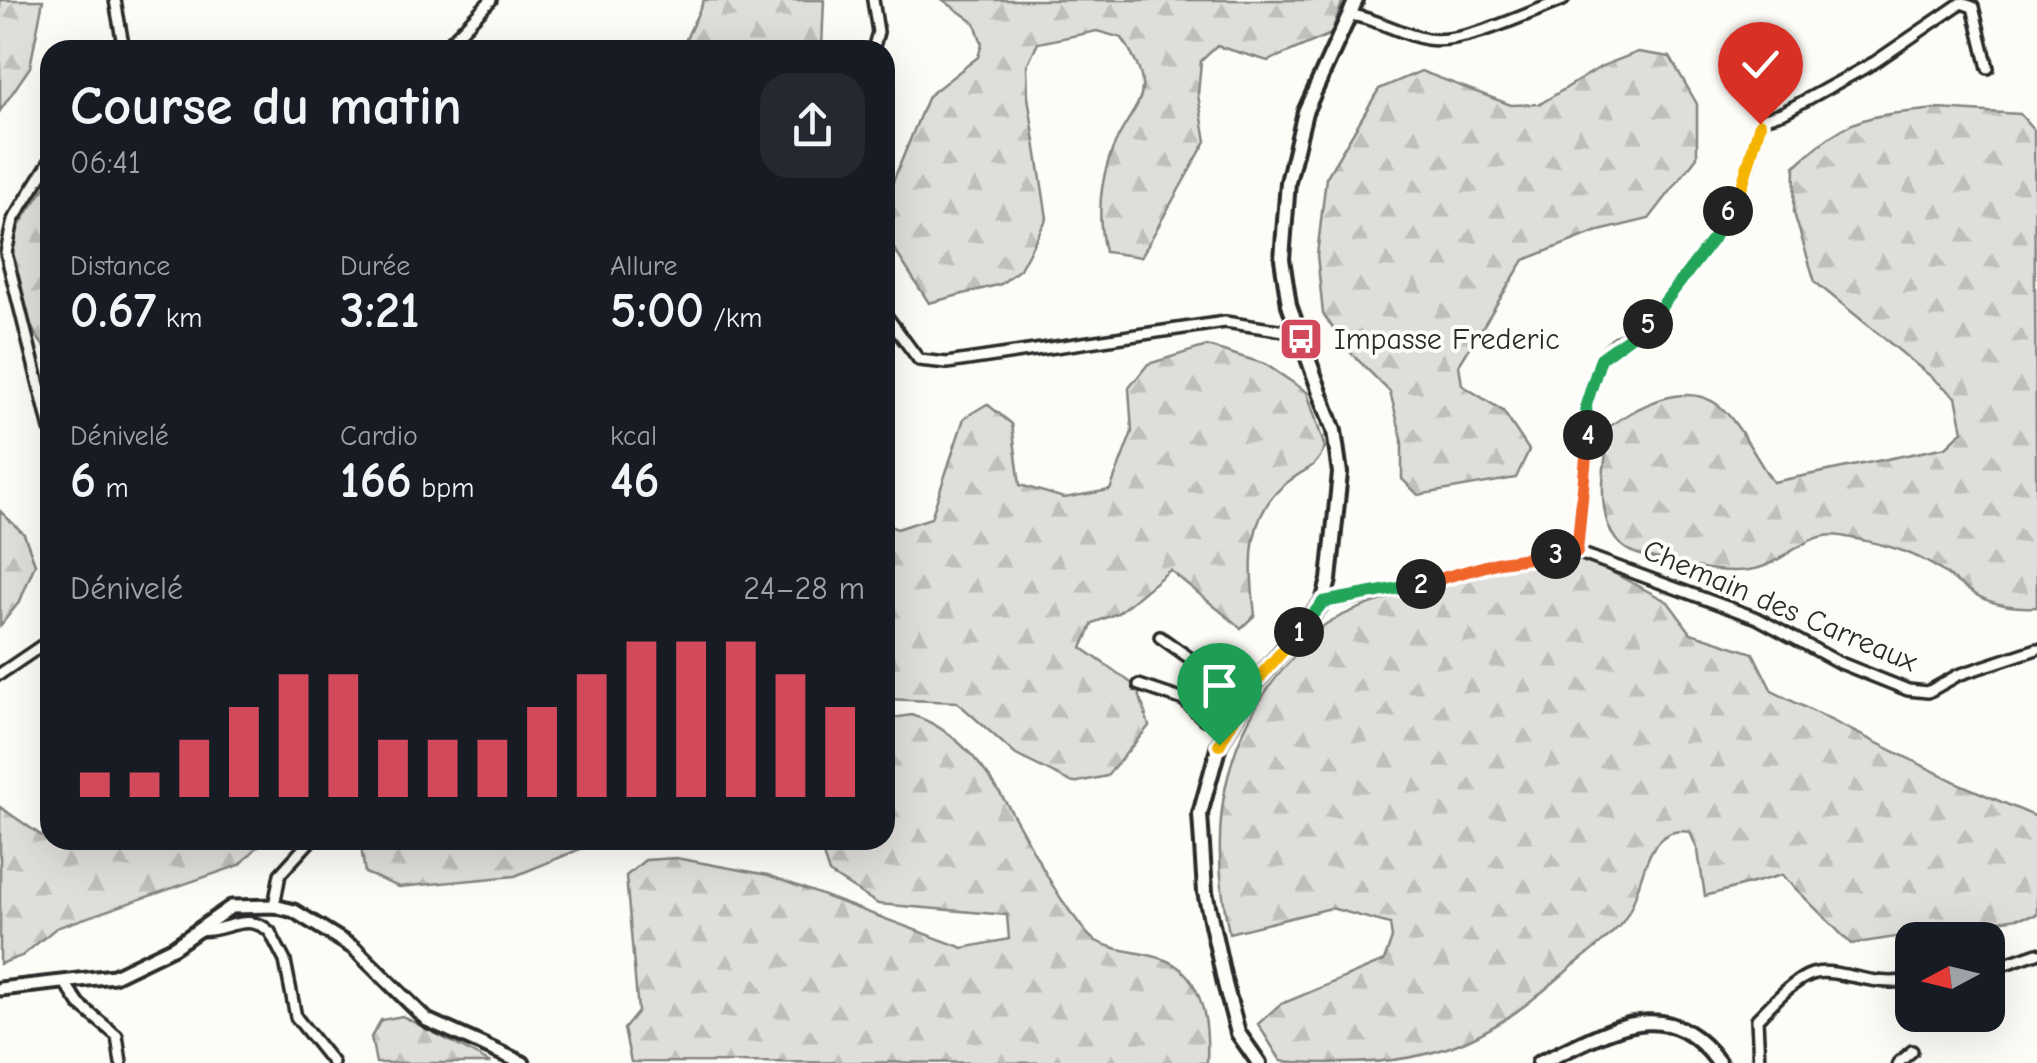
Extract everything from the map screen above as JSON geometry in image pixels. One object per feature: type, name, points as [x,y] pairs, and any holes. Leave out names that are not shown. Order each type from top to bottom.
[{"type":"main road","points":[[1259,1063],[1238,1033],[1205,892],[1200,814],[1219,745],[1246,698],[1323,602],[1340,473],[1320,385],[1298,333],[1282,259],[1288,182],[1306,112],[1356,0]]},
{"type":"main road","points":[[1538,1063],[1650,1019],[1685,1029],[1719,1063]]},
{"type":"street","points":[[115,0],[122,40]]},
{"type":"street","points":[[452,40],[492,0]]},
{"type":"street","points":[[873,0],[878,32],[875,40]]},
{"type":"street","points":[[1351,15],[1388,22],[1414,36],[1448,39],[1564,0]]},
{"type":"street","points":[[1577,552],[1588,440],[1586,405],[1601,358],[1618,342],[1642,331],[1713,239],[1742,186],[1762,119],[1784,112],[1874,62],[1961,3],[1973,7],[1988,68]]},
{"type":"street","points":[[40,177],[14,220],[6,253],[40,384]]},
{"type":"street","points":[[895,327],[920,360],[948,363],[1225,322],[1298,333]]},
{"type":"street","name":"Chemain des Carreaux","points":[[1323,602],[1378,594],[1533,556],[1577,552],[1758,618],[1838,662],[1908,690],[1928,692],[1958,674],[2037,649]]},
{"type":"street","points":[[1160,637],[1246,698]]},
{"type":"street","points":[[0,674],[40,647]]},
{"type":"street","points":[[1139,685],[1184,700],[1204,719],[1235,717]]},
{"type":"street","points":[[274,906],[280,874],[302,850]]},
{"type":"street","points":[[0,988],[114,976],[148,962],[231,907],[274,906],[312,920],[354,948],[426,1020],[523,1063]]},
{"type":"street","points":[[194,930],[209,932],[243,921],[264,926],[285,962],[296,1017],[332,1063]]},
{"type":"street","points":[[2005,964],[2037,953]]},
{"type":"street","points":[[1759,1063],[1757,1019],[1806,978],[1820,974],[1886,986],[1895,984]]},
{"type":"street","points":[[64,983],[79,1004],[118,1036],[121,1063]]},
{"type":"street","points":[[1898,1063],[1912,1051]]},
{"type":"green space","points":[[0,0],[43,0],[30,67],[0,111]]},
{"type":"green space","points":[[704,0],[824,0],[822,40],[686,40]]},
{"type":"green space","points":[[943,0],[1343,0],[1331,34],[1268,61],[1217,46],[1201,61],[1198,95],[1206,141],[1141,257],[1105,252],[1101,229],[1101,194],[1109,159],[1142,90],[1135,60],[1122,38],[1097,31],[1038,43],[1027,65],[1028,97],[1047,218],[1020,269],[1001,284],[929,303],[895,250],[895,177],[928,96],[978,57],[982,44],[975,23]]},
{"type":"green space","points":[[1638,52],[1670,57],[1697,104],[1697,157],[1649,219],[1595,232],[1524,260],[1459,365],[1462,385],[1503,411],[1529,450],[1516,478],[1418,495],[1402,479],[1402,439],[1390,392],[1350,352],[1323,314],[1317,255],[1326,178],[1379,89],[1421,71],[1511,105],[1540,104],[1602,66]]},
{"type":"green space","points":[[1938,109],[2020,114],[2034,130],[2037,607],[1995,603],[1908,553],[1841,536],[1819,537],[1769,564],[1739,571],[1649,557],[1619,543],[1610,530],[1603,495],[1610,426],[1662,399],[1691,395],[1718,405],[1740,430],[1773,482],[1946,447],[1963,431],[1956,397],[1815,282],[1794,213],[1795,166],[1830,137],[1860,121]]},
{"type":"green space","points":[[40,195],[40,342],[13,275],[11,250],[21,223]]},
{"type":"green space","points":[[1207,346],[1265,364],[1307,392],[1325,448],[1314,464],[1277,492],[1258,523],[1252,559],[1255,615],[1241,628],[1170,570],[1118,613],[1093,623],[1082,648],[1137,687],[1149,726],[1107,776],[1073,783],[1016,755],[957,702],[895,699],[895,528],[931,518],[964,418],[987,404],[1012,424],[1020,485],[1064,498],[1110,490],[1132,432],[1129,388],[1148,364]]},
{"type":"green space","points":[[0,511],[24,534],[35,564],[20,601],[0,626]]},
{"type":"green space","points":[[1553,556],[1587,559],[1668,602],[1691,633],[1753,653],[1772,691],[1962,785],[2037,817],[2037,915],[1992,922],[1895,922],[1895,937],[1851,944],[1782,875],[1705,896],[1698,851],[1690,832],[1673,832],[1652,850],[1620,925],[1541,993],[1490,1028],[1438,1051],[1409,1058],[1342,1063],[1281,1061],[1258,1024],[1279,1005],[1384,961],[1392,938],[1390,924],[1331,908],[1229,933],[1220,857],[1221,821],[1235,751],[1269,687],[1326,624],[1374,603]]},
{"type":"green space","points":[[912,715],[941,729],[966,750],[988,775],[1058,894],[1091,937],[1108,946],[1160,958],[1183,971],[1204,1011],[1207,1063],[631,1062],[624,1029],[638,1012],[626,876],[645,860],[676,858],[768,875],[963,948],[1009,939],[1007,915],[878,904],[829,873],[821,850],[895,850],[895,718]]},
{"type":"green space","points":[[0,807],[40,835],[40,850],[254,850],[240,865],[56,928],[22,956],[0,964]]},
{"type":"green space","points":[[362,850],[578,850],[515,876],[399,887],[365,873]]},
{"type":"green space","points":[[402,1016],[491,1063],[376,1063],[371,1037],[381,1020]]},
{"type":"place","name":"Impasse Frederic","points":[[1301,339]]},
{"type":"route","points":[[1219,745],[1252,686],[1323,602],[1378,594],[1500,562],[1577,552],[1588,440],[1586,405],[1601,358],[1618,342],[1642,331],[1713,239],[1742,186],[1760,124]]}]
